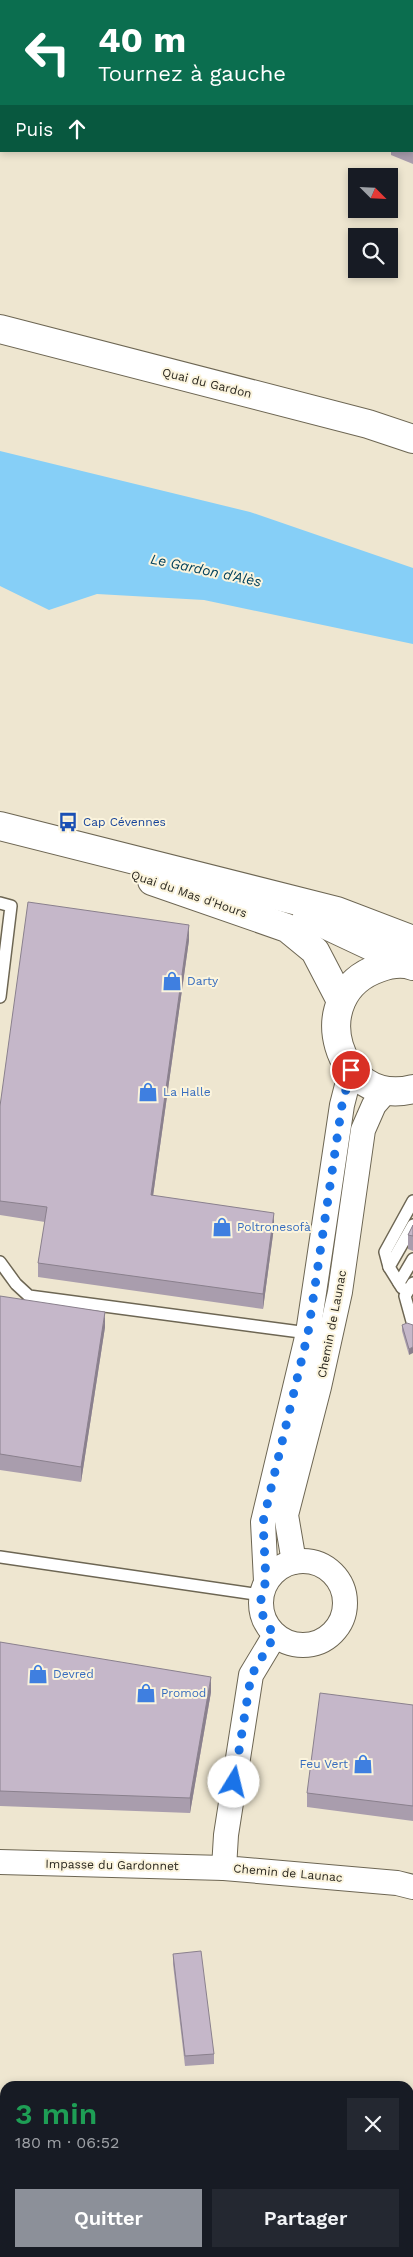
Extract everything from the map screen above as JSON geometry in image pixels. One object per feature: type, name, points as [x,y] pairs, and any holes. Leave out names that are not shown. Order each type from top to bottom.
[{"type":"street","name":"Quai du Gardon","points":[[0,329],[368,424],[413,439]]},
{"type":"street","name":"Quai du Mas d'Hours","points":[[0,826],[337,911],[412,957]]},
{"type":"street","name":"Quai du Mas d'Hours","points":[[0,844],[126,873],[287,928],[315,950],[341,1001]]},
{"type":"street","points":[[400,1090],[367,1083],[351,1070],[342,1055],[336,1037],[336,1019],[341,1001],[353,984],[369,971],[412,957]]},
{"type":"street","name":"Chemin de Launac","points":[[263,1588],[263,1522],[308,1333],[342,1105],[351,1070]]},
{"type":"street","name":"Chemin de Launac","points":[[294,1562],[286,1515],[319,1387],[340,1292],[363,1130],[374,1105],[400,1090]]},
{"type":"street","points":[[310,1560],[331,1570],[339,1580],[344,1591],[346,1604],[344,1617],[332,1633],[316,1644],[302,1646],[287,1643],[275,1635],[266,1624],[261,1610],[263,1588],[275,1571],[294,1562],[310,1560]]},
{"type":"street","name":"Chemin de Launac","points":[[275,1635],[251,1676],[226,1835],[224,1868],[397,1883],[413,1887]]},
{"type":"street","name":"Impasse du Gardonnet","points":[[0,1862],[224,1868]]},
{"type":"lane","points":[[0,903],[11,906],[3,949],[0,997]]},
{"type":"lane","points":[[413,1201],[385,1252],[389,1267],[405,1296],[413,1325]]},
{"type":"lane","points":[[389,1267],[413,1225]]},
{"type":"lane","points":[[399,1283],[413,1259]]},
{"type":"lane","points":[[0,1262],[16,1284],[29,1296],[308,1333]]},
{"type":"lane","points":[[405,1296],[413,1283]]},
{"type":"lane","points":[[0,1557],[263,1588]]},
{"type":"water","name":"Le Gardon d'Alès","points":[[0,451],[250,512],[413,568],[413,644],[204,600],[97,594],[49,610],[0,586]]},
{"type":"building","points":[[28,902],[189,925],[151,1195],[274,1213],[263,1294],[38,1263],[47,1207],[0,1201],[0,1106]]},
{"type":"building","points":[[413,1225],[413,1236],[408,1235]]},
{"type":"building","points":[[0,1296],[105,1312],[81,1467],[0,1454]]},
{"type":"building","points":[[407,1323],[413,1325],[413,1347],[409,1349],[402,1325]]},
{"type":"building","points":[[0,1642],[211,1677],[190,1798],[0,1791]]},
{"type":"building","name":"Feu Vert","points":[[320,1693],[413,1705],[413,1806],[307,1793]]},
{"type":"building","points":[[201,1951],[214,2054],[185,2056],[173,1954]]},
{"type":"place","name":"Cap Cévennes","points":[[68,822]]},
{"type":"place","name":"Darty","points":[[172,981]]},
{"type":"place","name":"La Halle","points":[[148,1092]]},
{"type":"place","name":"Poltronesofà","points":[[222,1227]]},
{"type":"place","name":"Devred","points":[[38,1674]]},
{"type":"place","name":"Promod","points":[[146,1693]]},
{"type":"place","name":"Feu Vert","points":[[363,1764]]},
{"type":"route","points":[[234,1782],[251,1676],[275,1635],[266,1624],[261,1610],[261,1595],[266,1581],[263,1522],[308,1333],[342,1105],[351,1070]]}]
